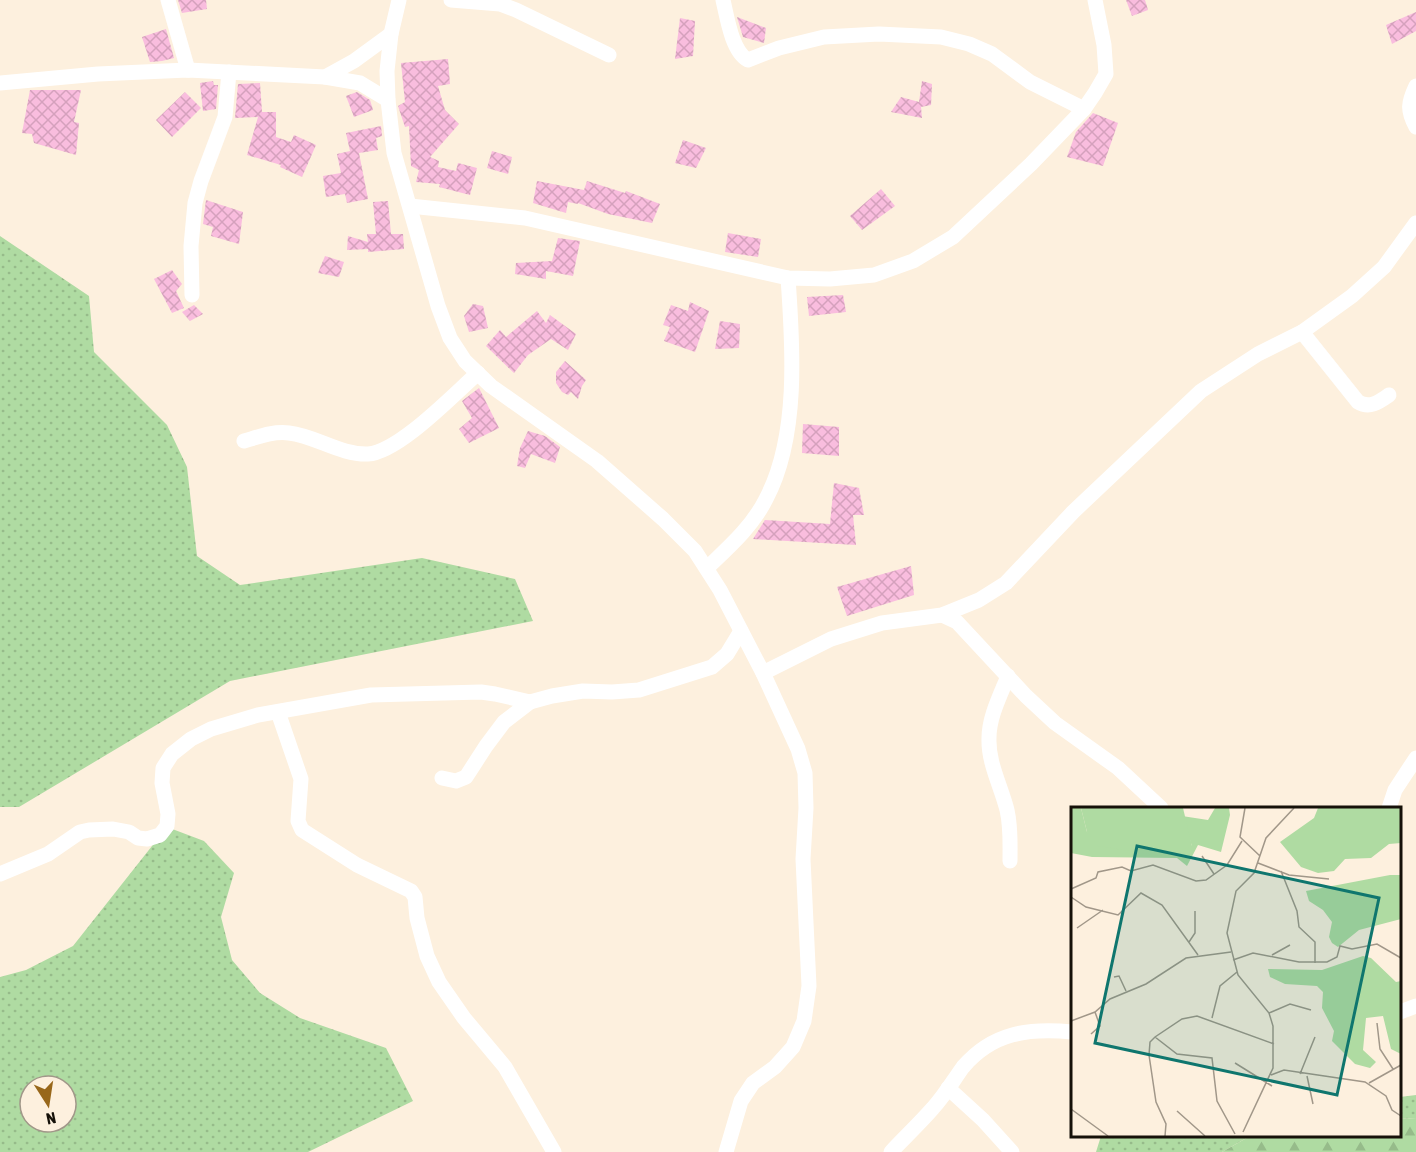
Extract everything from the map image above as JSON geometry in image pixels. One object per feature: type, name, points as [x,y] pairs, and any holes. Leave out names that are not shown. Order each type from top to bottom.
[{"type":"street","points":[[168,0],[188,70]]},
{"type":"street","points":[[399,0],[391,34],[387,71],[394,153],[438,306],[450,338],[465,361],[491,386],[597,461],[663,519],[695,551],[720,590],[764,673],[798,749],[805,772],[806,808],[803,859],[809,986],[804,1021],[793,1047],[776,1067],[753,1083],[741,1101],[726,1152]]},
{"type":"street","points":[[451,0],[500,4],[609,55]]},
{"type":"street","points":[[723,0],[730,30],[739,53],[748,60],[790,45],[824,37],[879,34],[940,37],[969,44],[992,54],[1030,82],[1084,109]]},
{"type":"street","points":[[410,206],[525,218],[715,260],[788,279],[830,279],[874,275],[914,261],[953,237],[1031,164],[1084,109],[1106,74],[1104,45],[1095,0]]},
{"type":"street","points":[[325,77],[354,61],[391,34]]},
{"type":"street","points":[[0,83],[98,74],[188,70],[325,77],[360,83],[388,100]]},
{"type":"street","points":[[192,296],[191,246],[195,203],[225,117],[229,72]]},
{"type":"street","points":[[1416,86],[1408,102],[1411,119],[1416,127]]},
{"type":"street","points":[[764,673],[831,639],[882,623],[942,615],[979,600],[1006,584],[1073,512],[1201,390],[1258,354],[1302,332],[1352,296],[1384,267],[1416,223]]},
{"type":"street","points":[[706,568],[745,531],[766,501],[780,470],[788,432],[793,338],[788,279]]},
{"type":"street","points":[[1302,332],[1358,402],[1364,406],[1374,405],[1389,395]]},
{"type":"street","points":[[244,441],[274,432],[289,433],[343,450],[369,454],[388,447],[417,427],[478,373]]},
{"type":"street","points":[[942,615],[957,622],[1055,723],[1118,768],[1160,807]]},
{"type":"street","points":[[442,778],[456,781],[466,777],[504,722],[530,702],[583,691],[612,693],[639,690],[712,667],[727,654],[741,630]]},
{"type":"street","points":[[1008,676],[994,711],[989,737],[991,759],[1008,812],[1011,835],[1010,861]]},
{"type":"street","points":[[0,874],[48,854],[81,832],[89,830],[113,829],[147,839],[160,835],[167,826],[168,814],[162,783],[163,768],[172,754],[190,739],[211,729],[278,712],[371,695],[481,692],[495,693],[530,702]]},
{"type":"street","points":[[278,712],[301,779],[298,821],[302,830],[357,866],[411,891],[415,897],[417,918],[427,956],[439,982],[464,1018],[505,1067],[554,1152]]},
{"type":"street","points":[[1389,807],[1395,790],[1416,758]]},
{"type":"street","points":[[1401,1012],[1416,1006]]},
{"type":"street","points":[[891,1152],[933,1108],[964,1066],[985,1046],[1009,1035],[1045,1029],[1071,1032]]},
{"type":"street","points":[[948,1088],[983,1120],[1012,1152]]},
{"type":"green space","points":[[0,236],[89,296],[94,352],[167,425],[187,467],[197,556],[240,585],[422,558],[515,579],[533,621],[230,681],[19,807],[0,807]]},
{"type":"green space","points":[[167,827],[204,841],[234,873],[221,917],[232,960],[260,993],[300,1018],[386,1048],[413,1101],[308,1152],[0,1152],[0,977],[26,970],[73,946]]},
{"type":"green space","points":[[1416,1095],[1416,1118],[1401,1119],[1401,1097]]},
{"type":"green space","points":[[1416,1118],[1416,1152],[1222,1152],[1248,1137],[1401,1137],[1401,1119]]},
{"type":"green space","points":[[1101,1137],[1248,1137],[1222,1152],[1096,1152]]},
{"type":"building","points":[[178,0],[206,0],[207,9],[182,13]]},
{"type":"building","points":[[1126,0],[1145,0],[1148,10],[1132,16]]},
{"type":"building","points":[[1416,12],[1416,31],[1392,44],[1386,25]]},
{"type":"building","points":[[737,17],[766,28],[764,43],[743,37]]},
{"type":"building","points":[[680,18],[695,21],[693,56],[675,59]]},
{"type":"building","points":[[166,29],[174,58],[150,62],[142,37]]},
{"type":"building","points":[[448,59],[450,84],[438,86],[445,110],[459,124],[430,157],[439,161],[438,167],[456,171],[458,163],[477,168],[470,195],[439,187],[440,184],[416,182],[419,170],[411,166],[409,126],[405,127],[398,106],[405,102],[401,63]]},
{"type":"building","points":[[213,81],[214,85],[218,85],[216,109],[203,111],[200,83]]},
{"type":"building","points":[[922,81],[932,84],[931,105],[921,107],[922,118],[891,112],[901,97],[919,102]]},
{"type":"building","points":[[260,83],[262,112],[276,112],[276,137],[291,142],[294,135],[316,145],[302,177],[280,167],[281,165],[247,155],[258,117],[235,118],[238,84]]},
{"type":"building","points":[[30,90],[81,90],[74,122],[79,123],[76,155],[34,143],[32,134],[22,133]]},
{"type":"building","points":[[185,92],[201,108],[172,137],[156,120]]},
{"type":"building","points":[[357,92],[370,100],[373,110],[354,117],[346,96]]},
{"type":"building","points":[[1093,113],[1118,123],[1103,166],[1067,157],[1076,132]]},
{"type":"building","points":[[381,126],[382,136],[376,138],[378,150],[359,153],[368,199],[347,203],[345,194],[326,197],[323,176],[341,173],[337,154],[350,151],[346,133]]},
{"type":"building","points":[[683,140],[706,148],[696,168],[675,163]]},
{"type":"building","points":[[492,151],[512,157],[508,174],[487,168]]},
{"type":"building","points":[[537,181],[584,190],[587,181],[625,193],[626,191],[660,204],[652,223],[608,214],[578,203],[568,202],[566,213],[533,203]]},
{"type":"building","points":[[881,189],[895,206],[862,230],[850,216]]},
{"type":"building","points":[[206,200],[243,212],[239,244],[211,236],[213,227],[203,224]]},
{"type":"building","points":[[388,201],[391,234],[403,234],[404,249],[368,252],[368,249],[347,250],[348,236],[368,242],[367,234],[376,234],[373,202]]},
{"type":"building","points":[[728,233],[761,239],[758,257],[725,252]]},
{"type":"building","points":[[558,238],[580,241],[573,276],[546,271],[546,279],[515,274],[516,263],[552,261]]},
{"type":"building","points":[[325,256],[344,262],[339,277],[318,273]]},
{"type":"building","points":[[172,270],[182,284],[176,291],[184,308],[172,313],[154,279]]},
{"type":"building","points":[[843,295],[846,312],[809,316],[807,297]]},
{"type":"building","points":[[690,302],[709,311],[695,352],[664,341],[670,327],[663,325],[671,305],[688,311]]},
{"type":"building","points":[[473,304],[483,306],[488,328],[469,332],[464,316]]},
{"type":"building","points":[[194,305],[203,314],[190,321],[182,312]]},
{"type":"building","points":[[537,311],[546,323],[550,315],[576,334],[568,350],[551,339],[528,355],[514,373],[486,346],[500,330],[506,337]]},
{"type":"building","points":[[720,321],[740,324],[739,348],[715,349]]},
{"type":"building","points":[[565,361],[586,380],[578,399],[571,392],[568,395],[562,392],[556,383],[556,372]]},
{"type":"building","points":[[479,388],[499,428],[469,443],[459,429],[472,418],[462,401]]},
{"type":"building","points":[[803,424],[839,427],[839,456],[802,453]]},
{"type":"building","points":[[528,431],[545,436],[560,447],[555,463],[531,454],[525,468],[517,466],[520,448]]},
{"type":"building","points":[[834,483],[859,488],[864,515],[853,515],[856,545],[753,539],[765,520],[830,524]]},
{"type":"building","points":[[911,566],[914,595],[847,616],[837,587]]}]
